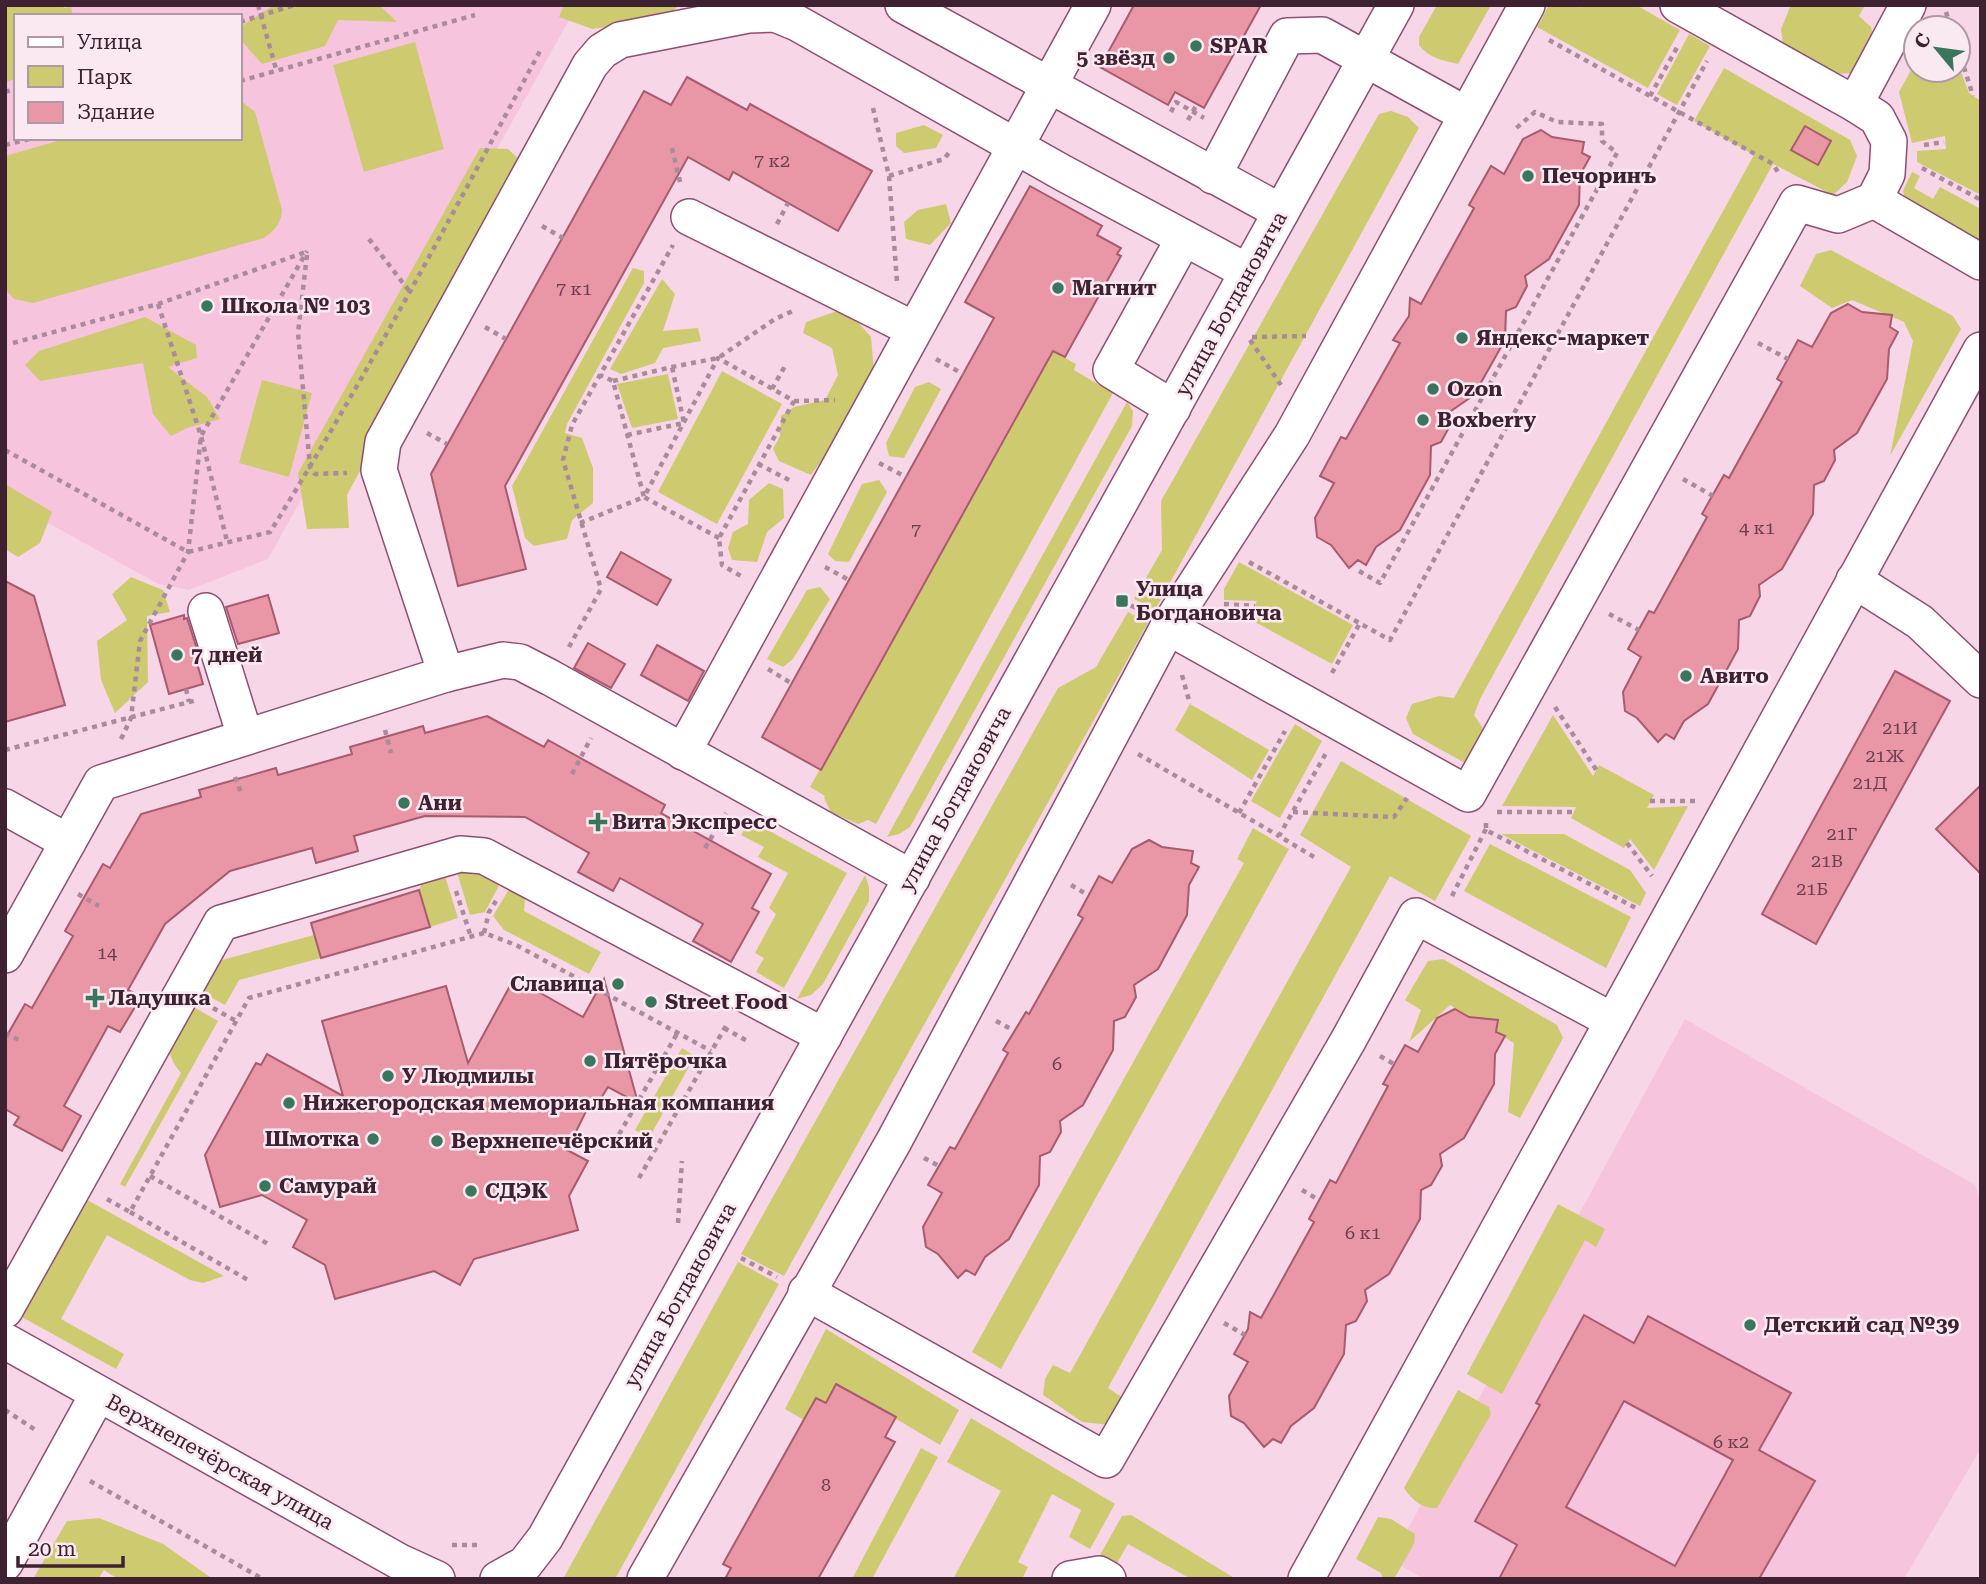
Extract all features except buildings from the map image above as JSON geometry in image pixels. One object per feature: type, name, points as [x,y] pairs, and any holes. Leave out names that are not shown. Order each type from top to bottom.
[{"type":"street","points":[[903,5],[1281,212]]},
{"type":"street","points":[[682,752],[1093,5]]},
{"type":"street","name":"улица Богдановича","points":[[498,1579],[525,1564],[545,1538],[1396,5]]},
{"type":"street","points":[[1168,627],[1482,806],[1797,203],[1838,215],[1874,200],[1887,174],[1889,141],[1877,118],[1678,5]]},
{"type":"street","points":[[1855,104],[1908,5]]},
{"type":"street","points":[[446,674],[379,470],[383,442],[590,65],[602,51],[620,40],[748,15],[775,14],[797,23],[1015,146],[1248,272]]},
{"type":"street","points":[[645,1579],[894,1141],[1168,627],[1292,435],[1522,14]]},
{"type":"street","points":[[1213,176],[1287,36],[1322,35],[1466,115]]},
{"type":"street","points":[[1874,200],[1981,262]]},
{"type":"street","points":[[689,217],[913,329]]},
{"type":"street","points":[[1172,408],[1111,370],[1184,238]]},
{"type":"street","points":[[1306,1579],[1981,350]]},
{"type":"street","points":[[1854,580],[1920,622],[1981,680]]},
{"type":"street","points":[[206,611],[245,736]]},
{"type":"street","points":[[5,956],[101,783],[446,674],[503,660],[520,663],[912,878]]},
{"type":"street","points":[[5,807],[68,842]]},
{"type":"street","points":[[5,1310],[221,923],[460,854],[484,856],[824,1036]]},
{"type":"street","points":[[806,1292],[1106,1460],[1416,916],[1613,1021]]},
{"type":"street","name":"Верхнепечёрская улица","points":[[5,1342],[388,1555],[437,1579]]},
{"type":"street","points":[[5,1563],[98,1394]]},
{"type":"street","points":[[1070,1579],[1099,1574],[1108,1579]]},
{"type":"path","points":[[258,5],[276,69]]},
{"type":"path","points":[[242,21],[294,5]]},
{"type":"path","points":[[1522,14],[1650,96],[1773,164],[1797,203]]},
{"type":"path","points":[[242,80],[475,15]]},
{"type":"path","points":[[1650,96],[1681,40]]},
{"type":"path","points":[[5,450],[188,552],[270,532],[410,292],[540,51]]},
{"type":"path","points":[[1247,561],[1390,640],[1709,57]]},
{"type":"path","points":[[862,59],[889,176],[895,278],[913,329]]},
{"type":"path","points":[[1969,84],[1973,96]]},
{"type":"path","points":[[1170,112],[1176,102],[1200,115]]},
{"type":"path","points":[[1190,117],[1197,104]]},
{"type":"path","points":[[1359,571],[1380,583],[1617,153],[1602,141],[1602,124],[1557,122],[1535,112],[1514,130]]},
{"type":"path","points":[[889,176],[944,159],[974,123]]},
{"type":"path","points":[[5,145],[26,140]]},
{"type":"path","points":[[1889,141],[1914,164],[1981,200]]},
{"type":"path","points":[[369,239],[410,292]]},
{"type":"path","points":[[307,251],[298,333],[310,467]]},
{"type":"path","points":[[13,343],[158,304],[307,251]]},
{"type":"path","points":[[101,783],[131,718],[140,641],[188,552],[201,436],[307,251]]},
{"type":"path","points":[[579,631],[601,589],[564,460],[572,425],[662,264]]},
{"type":"path","points":[[600,375],[613,381],[718,358],[775,319],[834,290]]},
{"type":"path","points":[[158,304],[201,436],[228,541]]},
{"type":"path","points":[[1302,415],[1248,337],[1348,335]]},
{"type":"path","points":[[718,358],[794,401],[719,538],[722,565],[770,592]]},
{"type":"path","points":[[580,523],[644,497],[718,358]]},
{"type":"path","points":[[772,389],[785,366]]},
{"type":"path","points":[[672,367],[684,424]]},
{"type":"path","points":[[613,381],[644,497],[719,538]]},
{"type":"path","points":[[627,435],[684,424]]},
{"type":"path","points":[[1219,604],[1255,606]]},
{"type":"path","points":[[1332,673],[1360,623]]},
{"type":"path","points":[[186,689],[189,702]]},
{"type":"path","points":[[5,750],[199,700]]},
{"type":"path","points":[[1552,703],[1597,771]]},
{"type":"path","points":[[1239,813],[1290,723]]},
{"type":"path","points":[[1108,737],[1314,857]]},
{"type":"path","points":[[1279,836],[1330,746]]},
{"type":"path","points":[[1293,812],[1394,817],[1413,788]]},
{"type":"path","points":[[1650,801],[1699,800]]},
{"type":"path","points":[[1482,806],[1573,812]]},
{"type":"path","points":[[1435,926],[1486,830],[1482,806]]},
{"type":"path","points":[[1482,806],[1486,830]]},
{"type":"path","points":[[1486,830],[1666,924]]},
{"type":"path","points":[[1627,843],[1655,880]]},
{"type":"path","points":[[446,858],[471,937]]},
{"type":"path","points":[[130,1212],[249,998],[484,933],[516,945],[711,1051]]},
{"type":"path","points":[[639,1178],[744,993]]},
{"type":"path","points":[[724,1028],[749,1042]]},
{"type":"path","points":[[614,1143],[678,1032]]},
{"type":"path","points":[[5,1033],[23,1042]]},
{"type":"path","points":[[678,1227],[682,1161]]},
{"type":"path","points":[[150,1176],[268,1244]]},
{"type":"path","points":[[76,1181],[248,1280]]},
{"type":"path","points":[[734,1255],[806,1292]]},
{"type":"path","points":[[5,1410],[45,1436]]},
{"type":"path","points":[[84,1478],[263,1579]]},
{"type":"path","points":[[446,1545],[479,1546],[490,1541]]},
{"type":"shaded area","name":"Школа № 103","points":[[5,5],[655,5],[573,13],[268,559],[189,590],[158,584],[5,499]]},
{"type":"shaded area","name":"Детский сад №39","points":[[1685,1019],[1975,1185],[1981,1202],[1981,1448],[1904,1579],[1424,1579],[1391,1560]]},
{"type":"green space","points":[[5,5],[71,7],[73,14],[14,14],[14,80],[5,82]]},
{"type":"green space","points":[[274,5],[379,5],[397,22],[338,20],[325,46],[262,64],[242,41],[242,26]]},
{"type":"green space","points":[[564,5],[679,5],[666,18],[592,29],[559,17]]},
{"type":"green space","points":[[1437,5],[1491,5],[1458,64],[1432,56],[1419,45],[1419,37]]},
{"type":"green space","points":[[1549,5],[1578,5],[1579,8],[1581,5],[1636,5],[1680,30],[1648,88],[1537,27]]},
{"type":"green space","points":[[1791,5],[1865,5],[1859,16],[1871,27],[1874,40],[1855,73],[1834,74],[1783,44],[1781,29]]},
{"type":"green space","points":[[1689,34],[1710,46],[1677,105],[1657,94]]},
{"type":"green space","points":[[415,42],[444,149],[364,172],[333,65]]},
{"type":"green space","points":[[1724,68],[1850,140],[1857,156],[1847,182],[1833,195],[1773,164],[1480,699],[1474,715],[1482,727],[1485,739],[1473,759],[1463,762],[1413,734],[1406,718],[1412,704],[1439,696],[1454,698],[1754,155],[1694,121]],"holes":[[[1805,127],[1831,141],[1818,165],[1792,150]]]},
{"type":"green space","points":[[1903,84],[1966,84],[1969,93],[1981,101],[1981,195],[1917,162],[1917,151],[1946,149],[1945,136],[1912,143],[1899,92]]},
{"type":"green space","points":[[242,102],[255,112],[282,210],[281,215],[279,223],[264,238],[33,303],[14,299],[5,289],[5,156],[61,140],[242,140]]},
{"type":"green space","points":[[1391,111],[1408,117],[1419,128],[1155,610],[1134,599],[1162,550],[1161,501],[1379,114]]},
{"type":"green space","points":[[924,125],[943,135],[936,148],[904,153],[896,146],[896,133]]},
{"type":"green space","points":[[480,148],[508,149],[526,166],[347,495],[349,528],[307,529],[298,473]]},
{"type":"green space","points":[[1912,172],[1920,176],[1914,188],[1933,199],[1940,187],[1981,209],[1981,246],[1906,202],[1903,191]]},
{"type":"green space","points":[[946,204],[951,223],[930,245],[906,239],[904,222],[918,210]]},
{"type":"green space","points":[[1831,250],[1953,316],[1961,329],[1890,456],[1913,341],[1904,322],[1852,300],[1832,308],[1800,286],[1816,254]]},
{"type":"green space","points":[[633,268],[644,271],[644,283],[567,424],[565,433],[582,438],[593,468],[593,503],[572,520],[567,539],[534,546],[525,538],[512,486]]},
{"type":"green space","points":[[662,279],[675,294],[663,331],[698,328],[701,341],[663,348],[655,363],[621,374],[610,369]]},
{"type":"green space","points":[[840,310],[856,320],[871,337],[874,371],[828,452],[811,475],[779,461],[773,449],[780,436],[781,416],[794,407],[825,400],[838,375],[832,348],[803,333],[806,322]]},
{"type":"green space","points":[[145,317],[196,345],[197,358],[168,367],[207,397],[220,419],[187,428],[171,436],[153,414],[143,363],[40,381],[25,365],[39,351]]},
{"type":"green space","points":[[1053,351],[1076,364],[1074,370],[1113,393],[876,824],[868,820],[858,824],[831,812],[825,796],[810,787]]},
{"type":"green space","points":[[722,371],[782,404],[717,524],[658,492]]},
{"type":"green space","points":[[668,374],[678,419],[632,428],[617,384]]},
{"type":"green space","points":[[262,380],[312,393],[289,477],[239,463]]},
{"type":"green space","points":[[929,382],[941,389],[904,458],[889,456],[886,443],[915,387]]},
{"type":"green space","points":[[1127,402],[1133,411],[1132,426],[910,827],[887,837]]},
{"type":"green space","points":[[879,480],[887,492],[849,562],[835,561],[828,554],[862,484]]},
{"type":"green space","points":[[769,483],[783,489],[784,518],[767,532],[757,562],[732,560],[728,548],[733,532],[748,524],[749,500]]},
{"type":"green space","points":[[5,484],[52,512],[40,543],[18,557],[5,549]]},
{"type":"green space","points":[[1239,562],[1353,625],[1332,664],[1231,609],[1252,612],[1257,601],[1224,600],[1224,589]]},
{"type":"green space","points":[[131,577],[163,590],[170,612],[147,616],[148,682],[115,713],[101,680],[97,641],[127,620],[112,594]]},
{"type":"green space","points":[[820,587],[830,599],[793,659],[783,667],[767,659],[807,590]]},
{"type":"green space","points":[[1128,612],[1148,623],[784,1276],[741,1254],[1058,688],[1096,667]]},
{"type":"green space","points":[[1190,704],[1269,750],[1252,780],[1175,730]]},
{"type":"green space","points":[[1553,715],[1593,776],[1599,765],[1654,795],[1647,808],[1688,806],[1654,870],[1630,839],[1624,848],[1571,818],[1576,807],[1502,806]]},
{"type":"green space","points":[[1295,724],[1322,741],[1280,818],[1251,801]]},
{"type":"green space","points":[[1341,761],[1471,836],[1435,901],[1390,876],[1108,1388],[1126,1400],[1111,1425],[1082,1422],[1043,1395],[1045,1379],[1053,1365],[1070,1373],[1351,867],[1300,835]]},
{"type":"green space","points":[[749,820],[847,873],[784,988],[756,972],[764,958],[755,953],[776,914],[769,908],[788,873],[758,857],[764,847],[741,835]]},
{"type":"green space","points":[[1253,828],[1289,849],[1001,1369],[972,1352],[1244,863],[1237,859]]},
{"type":"green space","points":[[1501,834],[1564,834],[1630,870],[1646,893],[1640,906]]},
{"type":"green space","points":[[1490,844],[1631,917],[1606,968],[1464,891]]},
{"type":"green space","points":[[455,866],[505,874],[485,912],[470,915]]},
{"type":"green space","points":[[443,870],[458,918],[430,927],[419,890],[424,879]]},
{"type":"green space","points":[[865,875],[869,887],[869,901],[823,984],[811,995],[797,999]]},
{"type":"green space","points":[[515,879],[524,894],[524,911],[601,952],[589,974],[504,930],[493,916]]},
{"type":"green space","points":[[314,935],[321,958],[239,980],[225,1005],[196,989],[211,963]]},
{"type":"green space","points":[[1443,959],[1557,1025],[1563,1038],[1520,1118],[1508,1112],[1514,1043],[1450,1005],[1409,1042],[1421,1010],[1405,1000],[1428,961]]},
{"type":"green space","points":[[188,1004],[218,1021],[125,1187],[120,1184],[181,1073],[170,1054],[169,1046]]},
{"type":"green space","points":[[682,1048],[695,1056],[649,1138],[635,1130]]},
{"type":"green space","points":[[82,1197],[224,1276],[203,1283],[190,1280],[107,1235],[61,1319],[124,1354],[116,1369],[20,1316]]},
{"type":"green space","points":[[1558,1204],[1605,1229],[1596,1247],[1585,1240],[1502,1394],[1467,1374]]},
{"type":"green space","points":[[738,1262],[779,1284],[615,1579],[563,1579]]},
{"type":"green space","points":[[826,1329],[959,1410],[940,1445],[837,1384],[826,1403],[816,1398],[804,1420],[785,1409]]},
{"type":"green space","points":[[1458,1390],[1489,1407],[1491,1414],[1437,1508],[1427,1507],[1414,1500],[1404,1488]]},
{"type":"green space","points":[[971,1418],[1115,1504],[1090,1549],[1069,1537],[1081,1510],[1052,1494],[1018,1562],[1028,1567],[1022,1579],[953,1579],[1001,1491],[947,1462]]},
{"type":"green space","points":[[921,1448],[938,1457],[872,1579],[852,1579]]},
{"type":"green space","points":[[1131,1515],[1236,1579],[1191,1579],[1128,1544],[1116,1565],[1100,1555],[1122,1516]]},
{"type":"green space","points":[[1378,1517],[1391,1519],[1415,1534],[1414,1544],[1394,1579],[1383,1579],[1381,1573],[1356,1559]]},
{"type":"green space","points":[[99,1518],[163,1544],[213,1579],[118,1579],[104,1570],[98,1579],[33,1579],[67,1521]]},
{"type":"place","name":"SPAR","points":[[1196,46]]},
{"type":"place","name":"5 звёзд","points":[[1169,58]]},
{"type":"place","name":"Печоринъ","points":[[1528,176]]},
{"type":"place","name":"Магнит","points":[[1058,288]]},
{"type":"place","name":"Школа № 103","points":[[207,306]]},
{"type":"place","name":"Яндекс-маркет","points":[[1462,338]]},
{"type":"place","name":"Ozon","points":[[1433,389]]},
{"type":"place","name":"Boxberry","points":[[1423,420]]},
{"type":"place","name":"Улица Богдановича","points":[[1122,601]]},
{"type":"place","name":"7 дней","points":[[177,655]]},
{"type":"place","name":"Авито","points":[[1686,676]]},
{"type":"place","name":"Ани","points":[[404,803]]},
{"type":"place","name":"Вита Экспресс","points":[[598,822]]},
{"type":"place","name":"Славица","points":[[618,984]]},
{"type":"place","name":"Ладушка","points":[[95,998]]},
{"type":"place","name":"Street Food","points":[[651,1002]]},
{"type":"place","name":"Пятёрочка","points":[[590,1061]]},
{"type":"place","name":"У Людмилы","points":[[388,1076]]},
{"type":"place","name":"Нижегородская мемориальная компания","points":[[289,1103]]},
{"type":"place","name":"Шмотка","points":[[373,1139]]},
{"type":"place","name":"Верхнепечёрский","points":[[437,1141]]},
{"type":"place","name":"Самурай","points":[[265,1186]]},
{"type":"place","name":"СДЭК","points":[[471,1191]]},
{"type":"place","name":"Детский сад №39","points":[[1750,1325]]}]
